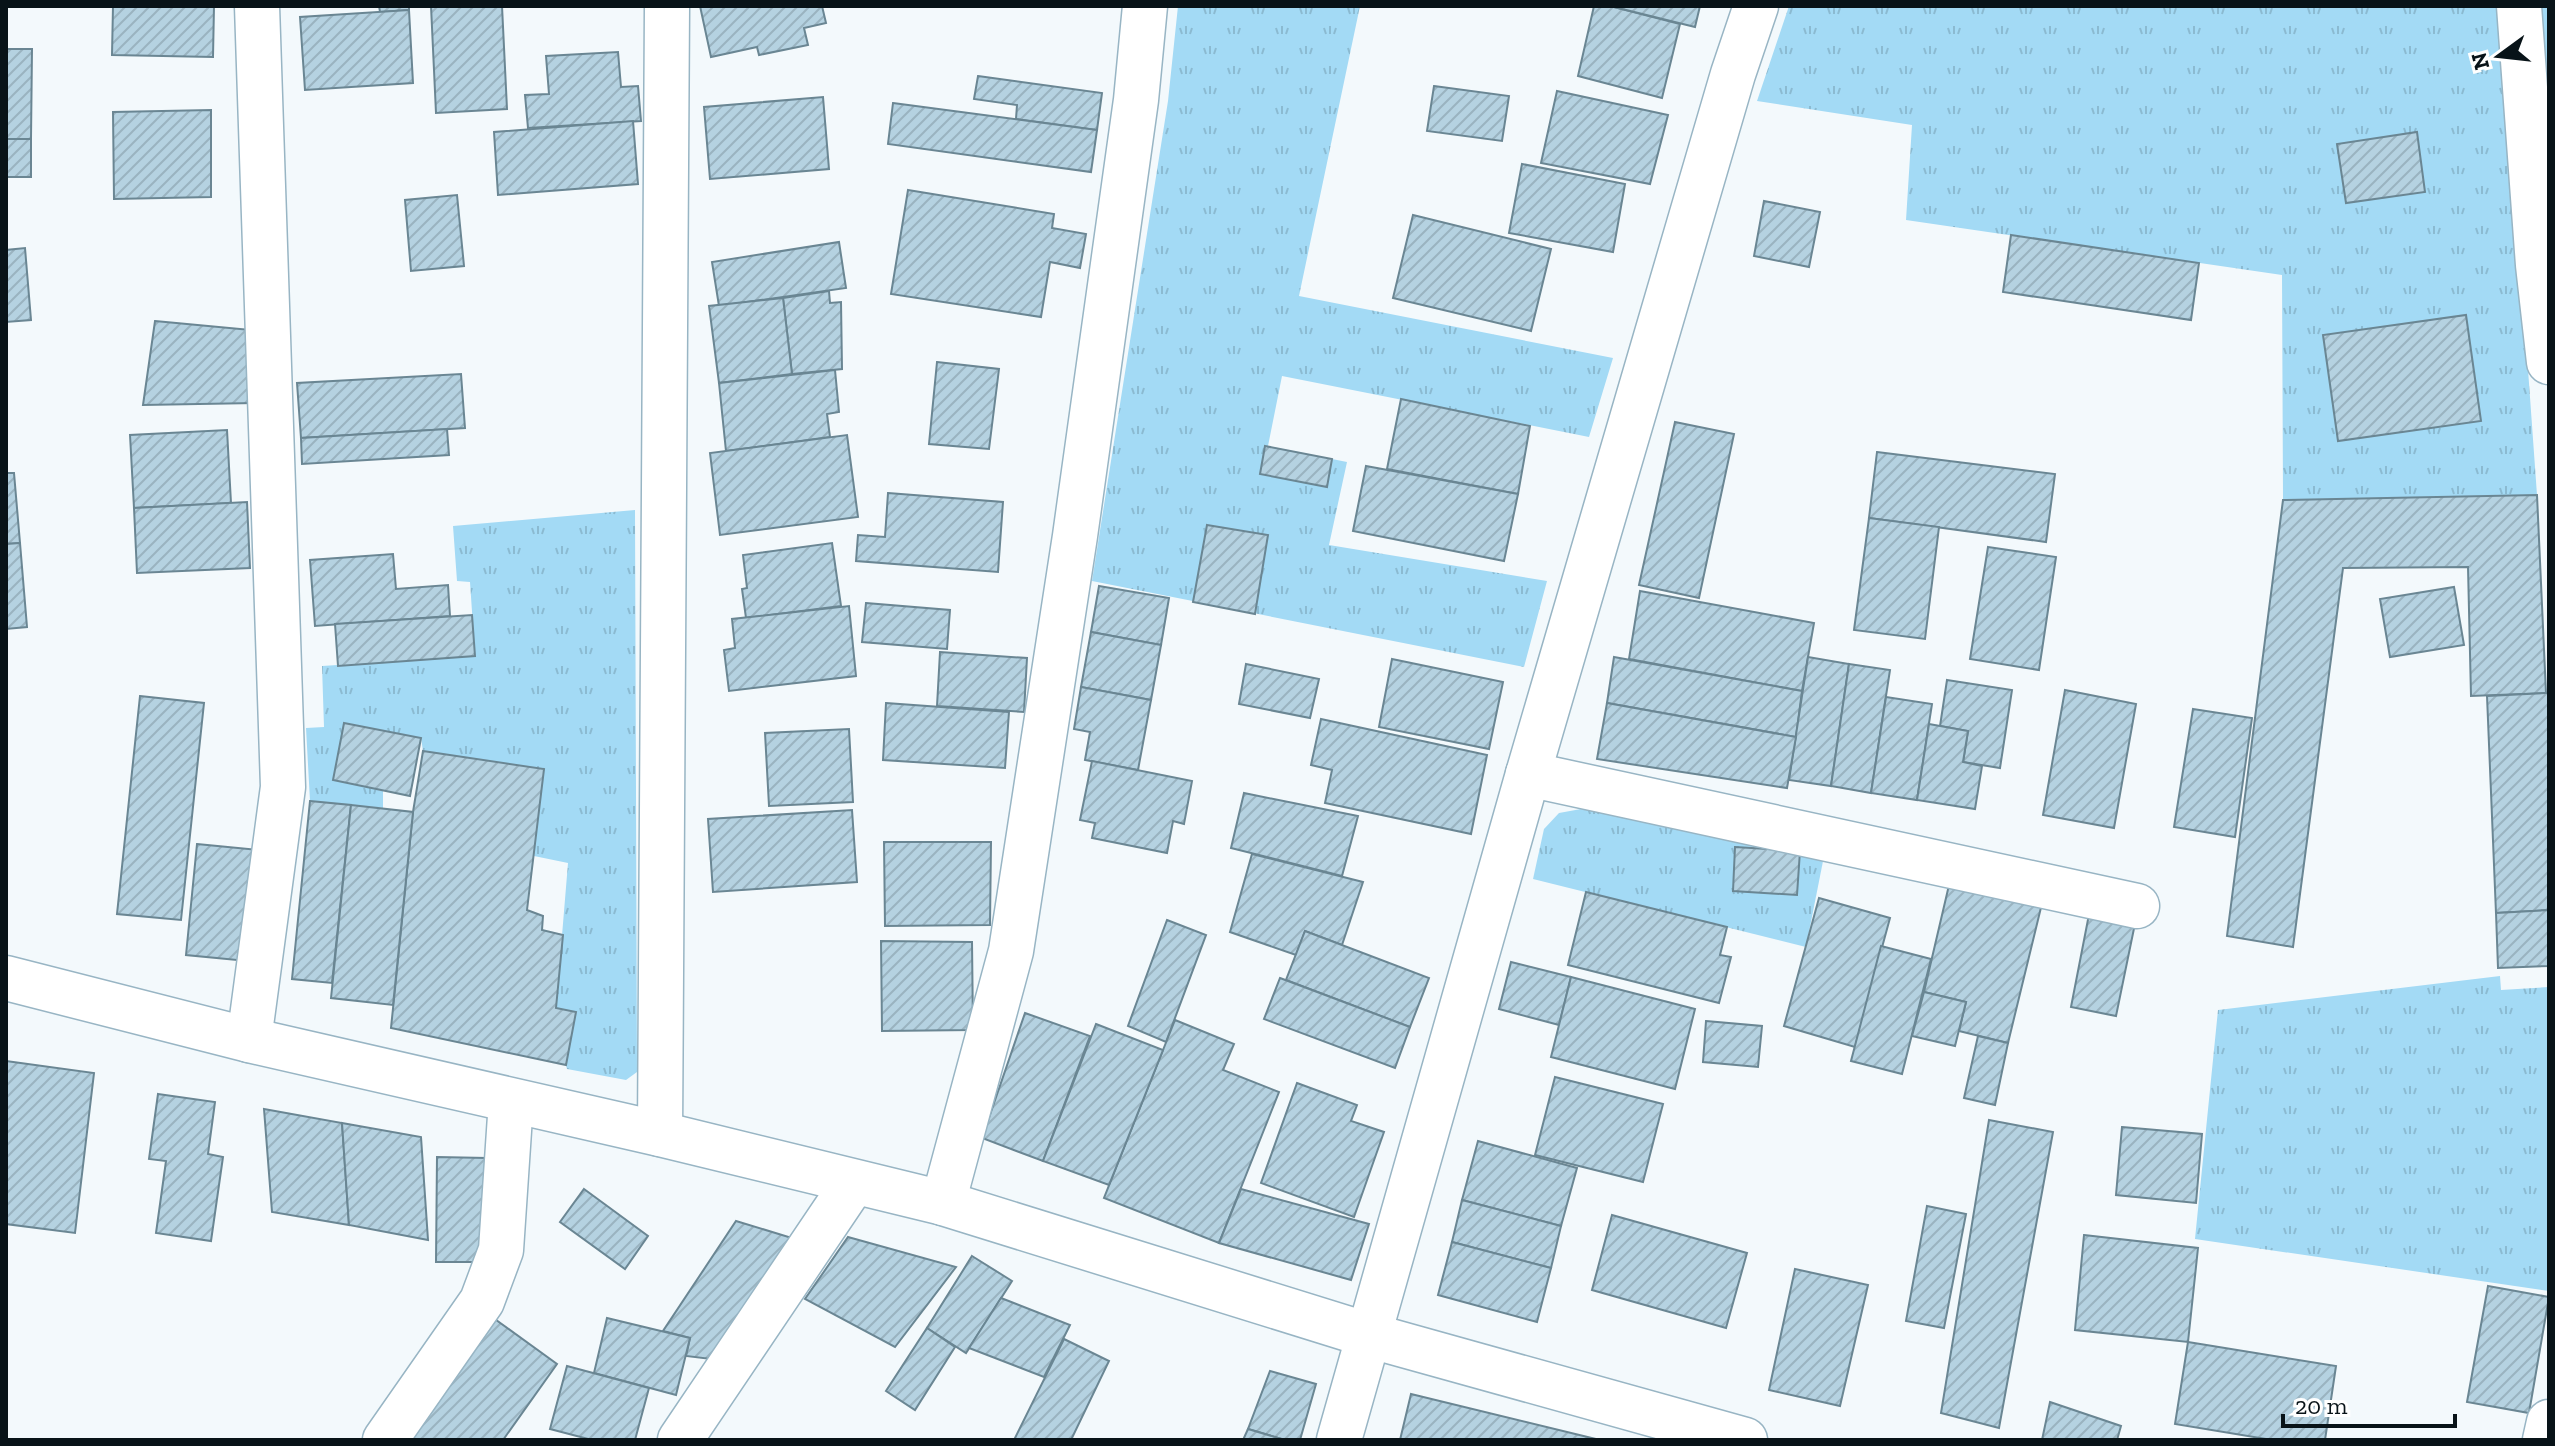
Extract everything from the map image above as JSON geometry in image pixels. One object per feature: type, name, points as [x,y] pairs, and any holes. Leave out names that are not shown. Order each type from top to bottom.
[{"type":"street","points":[[249,1040],[283,787],[257,6]]},
{"type":"street","points":[[660,1134],[667,6]]},
{"type":"street","points":[[943,1203],[1011,951],[1075,536],[1136,100],[1145,6]]},
{"type":"street","points":[[1339,1440],[1528,774],[1733,74],[1756,6]]},
{"type":"street","points":[[2519,6],[2538,265],[2549,362]]},
{"type":"street","points":[[1528,774],[2137,906]]},
{"type":"street","points":[[6,978],[249,1040],[660,1134],[943,1203],[1368,1335],[1745,1440]]},
{"type":"street","points":[[385,1440],[482,1301],[501,1250],[511,1101]]},
{"type":"street","points":[[680,1440],[854,1182]]},
{"type":"street","points":[[2545,1440],[2549,1422]]},
{"type":"green space","points":[[1178,6],[1360,6],[1299,296],[1613,358],[1589,437],[1282,376],[1268,446],[1347,462],[1329,545],[1547,581],[1524,667],[1092,581],[1168,101]]},
{"type":"green space","points":[[1789,6],[2502,6],[2537,495],[2283,500],[2282,275],[1906,220],[1912,125],[1757,101]]},
{"type":"green space","points":[[2535,6],[2549,6],[2549,196]]},
{"type":"green space","points":[[635,510],[637,1072],[626,1080],[567,1069],[576,1012],[556,1008],[568,863],[534,856],[544,769],[423,751],[421,738],[345,723],[333,780],[383,791],[383,808],[310,801],[306,728],[324,727],[322,666],[475,656],[470,582],[457,581],[453,526]]},
{"type":"green space","points":[[1581,809],[1826,846],[1806,947],[1533,879],[1544,829],[1559,813]]},
{"type":"green space","points":[[2500,976],[2501,990],[2549,987],[2549,1291],[2195,1239],[2218,1010]]},
{"type":"building","points":[[113,6],[214,6],[213,57],[112,55]]},
{"type":"building","points":[[379,6],[409,6],[409,10],[380,12]]},
{"type":"building","points":[[431,6],[502,6],[507,109],[436,113]]},
{"type":"building","points":[[700,6],[822,6],[826,23],[804,28],[808,45],[759,55],[757,47],[711,57]]},
{"type":"building","points":[[1594,6],[1610,6],[1680,24],[1662,98],[1578,76]]},
{"type":"building","points":[[1610,6],[1700,6],[1695,27]]},
{"type":"building","points":[[409,10],[413,83],[305,90],[300,17]]},
{"type":"building","points":[[6,49],[32,49],[31,139],[6,139]]},
{"type":"building","points":[[618,52],[621,87],[638,86],[641,121],[528,128],[525,95],[549,94],[546,56]]},
{"type":"building","points":[[978,76],[1102,93],[1097,130],[1016,119],[1017,105],[974,99]]},
{"type":"building","points":[[1434,86],[1509,96],[1502,141],[1427,131]]},
{"type":"building","points":[[1557,91],[1668,115],[1650,184],[1541,163]]},
{"type":"building","points":[[823,97],[829,169],[710,179],[704,107]]},
{"type":"building","points":[[893,103],[1097,130],[1091,172],[888,144]]},
{"type":"building","points":[[211,110],[211,197],[114,199],[113,112]]},
{"type":"building","points":[[633,121],[638,184],[498,195],[494,132]]},
{"type":"building","points":[[2417,132],[2425,192],[2346,203],[2337,144]]},
{"type":"building","points":[[6,139],[31,139],[31,177],[6,177]]},
{"type":"building","points":[[1522,164],[1625,184],[1613,252],[1509,233]]},
{"type":"building","points":[[908,190],[1054,214],[1052,228],[1086,234],[1080,268],[1050,262],[1041,317],[891,294]]},
{"type":"building","points":[[457,195],[464,266],[411,271],[405,200]]},
{"type":"building","points":[[1764,201],[1820,212],[1809,267],[1754,256]]},
{"type":"building","points":[[1413,215],[1551,249],[1531,331],[1393,298]]},
{"type":"building","points":[[2011,235],[2199,263],[2191,320],[2003,292]]},
{"type":"building","points":[[839,242],[846,288],[719,306],[712,262]]},
{"type":"building","points":[[25,248],[31,320],[6,322],[6,250]]},
{"type":"building","points":[[829,291],[830,303],[841,302],[842,369],[792,374],[783,298]]},
{"type":"building","points":[[783,298],[792,374],[719,383],[709,306]]},
{"type":"building","points":[[2466,315],[2481,421],[2338,441],[2323,335]]},
{"type":"building","points":[[155,321],[261,331],[262,403],[143,405]]},
{"type":"building","points":[[937,362],[999,369],[989,449],[929,444]]},
{"type":"building","points":[[835,370],[839,412],[827,414],[830,437],[726,451],[719,383]]},
{"type":"building","points":[[461,374],[465,428],[301,438],[297,383]]},
{"type":"building","points":[[1401,399],[1530,426],[1518,494],[1387,469]]},
{"type":"building","points":[[1675,422],[1734,434],[1699,598],[1639,585]]},
{"type":"building","points":[[447,429],[449,455],[302,464],[301,438]]},
{"type":"building","points":[[227,430],[231,503],[134,508],[130,435]]},
{"type":"building","points":[[847,435],[858,517],[720,535],[710,453]]},
{"type":"building","points":[[1265,446],[1332,459],[1327,487],[1260,474]]},
{"type":"building","points":[[1877,452],[2055,474],[2046,542],[1869,518]]},
{"type":"building","points":[[1366,466],[1518,494],[1504,561],[1353,531]]},
{"type":"building","points":[[6,473],[14,473],[20,543],[6,544]]},
{"type":"building","points":[[888,493],[1003,502],[998,572],[856,561],[858,535],[885,537]]},
{"type":"building","points":[[2537,495],[2546,693],[2471,696],[2468,567],[2343,568],[2293,947],[2227,936],[2283,500]]},
{"type":"building","points":[[247,502],[250,568],[137,573],[134,508]]},
{"type":"building","points":[[1869,518],[1939,527],[1925,639],[1854,630]]},
{"type":"building","points":[[1207,525],[1268,535],[1255,614],[1193,602]]},
{"type":"building","points":[[20,543],[27,627],[6,629],[6,544]]},
{"type":"building","points":[[832,543],[841,606],[746,618],[742,589],[747,588],[743,555]]},
{"type":"building","points":[[1988,547],[2056,557],[2039,670],[1970,659]]},
{"type":"building","points":[[393,554],[396,589],[448,585],[450,616],[315,626],[310,560]]},
{"type":"building","points":[[1099,586],[1169,598],[1161,645],[1091,632]]},
{"type":"building","points":[[2454,587],[2464,645],[2390,657],[2380,599]]},
{"type":"building","points":[[1640,591],[1814,623],[1802,691],[1629,659]]},
{"type":"building","points":[[866,603],[950,610],[947,649],[862,642]]},
{"type":"building","points":[[849,606],[856,676],[729,691],[724,650],[735,648],[732,619]]},
{"type":"building","points":[[472,615],[475,656],[338,666],[335,624]]},
{"type":"building","points":[[1091,632],[1161,645],[1151,700],[1081,687]]},
{"type":"building","points":[[940,652],[1027,658],[1024,712],[937,706]]},
{"type":"building","points":[[1614,657],[1802,691],[1796,737],[1607,703]]},
{"type":"building","points":[[1808,657],[1849,664],[1831,786],[1789,780]]},
{"type":"building","points":[[1392,659],[1503,682],[1489,749],[1379,727]]},
{"type":"building","points":[[1246,664],[1319,679],[1310,718],[1239,704]]},
{"type":"building","points":[[1849,664],[1890,670],[1871,793],[1831,786]]},
{"type":"building","points":[[1947,680],[2012,690],[2000,768],[1963,762],[1968,731],[1940,726]]},
{"type":"building","points":[[1081,687],[1151,700],[1138,770],[1085,760],[1090,732],[1074,729]]},
{"type":"building","points":[[2065,690],[2136,704],[2114,828],[2043,815]]},
{"type":"building","points":[[2549,693],[2549,910],[2496,913],[2487,696]]},
{"type":"building","points":[[140,696],[204,703],[181,920],[117,914]]},
{"type":"building","points":[[1886,697],[1932,704],[1917,800],[1871,793]]},
{"type":"building","points":[[886,703],[1009,712],[1005,768],[883,760]]},
{"type":"building","points":[[1607,703],[1796,737],[1787,788],[1597,759]]},
{"type":"building","points":[[2193,709],[2252,718],[2235,837],[2174,827]]},
{"type":"building","points":[[1321,719],[1487,755],[1471,834],[1325,803],[1332,770],[1311,765]]},
{"type":"building","points":[[344,723],[421,738],[410,796],[333,780]]},
{"type":"building","points":[[1929,724],[1968,731],[1963,762],[1982,766],[1975,809],[1917,800]]},
{"type":"building","points":[[849,729],[853,802],[769,806],[765,733]]},
{"type":"building","points":[[423,751],[544,769],[527,910],[543,916],[542,930],[563,935],[556,1008],[576,1012],[566,1065],[391,1028],[413,812]]},
{"type":"building","points":[[1092,761],[1192,781],[1184,824],[1173,821],[1167,853],[1092,838],[1095,823],[1080,820]]},
{"type":"building","points":[[1244,793],[1358,816],[1342,876],[1231,848]]},
{"type":"building","points":[[310,801],[351,805],[332,983],[292,979]]},
{"type":"building","points":[[351,805],[413,812],[393,1005],[331,998]]},
{"type":"building","points":[[852,810],[857,882],[713,892],[708,819]]},
{"type":"building","points":[[884,842],[991,842],[990,925],[885,926]]},
{"type":"building","points":[[197,844],[258,850],[247,961],[186,955]]},
{"type":"building","points":[[1735,847],[1800,851],[1797,895],[1733,891]]},
{"type":"building","points":[[1252,854],[1363,882],[1342,945],[1305,931],[1296,955],[1230,932]]},
{"type":"building","points":[[1953,868],[2045,891],[2008,1043],[1959,1031],[1966,1002],[1924,992]]},
{"type":"building","points":[[1586,892],[1727,927],[1720,955],[1731,957],[1719,1003],[1568,965]]},
{"type":"building","points":[[1819,898],[1890,918],[1855,1047],[1784,1026]]},
{"type":"building","points":[[2092,899],[2138,909],[2116,1016],[2071,1007]]},
{"type":"building","points":[[2549,910],[2549,966],[2498,968],[2496,913]]},
{"type":"building","points":[[1167,920],[1206,935],[1166,1042],[1128,1026]]},
{"type":"building","points":[[1305,931],[1429,978],[1410,1027],[1286,980]]},
{"type":"building","points":[[881,941],[972,942],[973,1030],[882,1031]]},
{"type":"building","points":[[1881,946],[1931,959],[1902,1074],[1851,1061]]},
{"type":"building","points":[[1511,962],[1571,977],[1559,1025],[1499,1009]]},
{"type":"building","points":[[1571,977],[1695,1009],[1675,1089],[1551,1057]]},
{"type":"building","points":[[1280,978],[1410,1027],[1395,1068],[1264,1019]]},
{"type":"building","points":[[1924,992],[1966,1002],[1955,1046],[1912,1036]]},
{"type":"building","points":[[1025,1013],[1090,1036],[1043,1161],[982,1138]]},
{"type":"building","points":[[1175,1020],[1234,1044],[1223,1070],[1279,1092],[1219,1243],[1104,1198]]},
{"type":"building","points":[[1706,1021],[1762,1026],[1758,1067],[1703,1062]]},
{"type":"building","points":[[1096,1024],[1163,1050],[1109,1185],[1043,1161]]},
{"type":"building","points":[[1978,1036],[2008,1043],[1995,1105],[1964,1098]]},
{"type":"building","points":[[6,1061],[94,1073],[75,1233],[6,1224]]},
{"type":"building","points":[[1555,1077],[1663,1104],[1643,1182],[1535,1155]]},
{"type":"building","points":[[1297,1083],[1357,1105],[1351,1121],[1384,1132],[1354,1217],[1261,1183]]},
{"type":"building","points":[[158,1094],[215,1102],[208,1154],[223,1157],[211,1241],[156,1233],[166,1161],[149,1159]]},
{"type":"building","points":[[264,1109],[342,1123],[349,1225],[272,1212]]},
{"type":"building","points":[[1989,1120],[2053,1132],[1999,1428],[1941,1413]]},
{"type":"building","points":[[342,1123],[421,1137],[428,1240],[349,1225]]},
{"type":"building","points":[[2122,1127],[2202,1134],[2196,1203],[2116,1195]]},
{"type":"building","points":[[1478,1141],[1577,1168],[1561,1226],[1462,1200]]},
{"type":"building","points":[[437,1157],[487,1158],[487,1262],[436,1262]]},
{"type":"building","points":[[584,1189],[648,1236],[625,1269],[560,1222]]},
{"type":"building","points":[[1241,1189],[1369,1224],[1351,1280],[1219,1243]]},
{"type":"building","points":[[1462,1200],[1561,1226],[1551,1268],[1452,1242]]},
{"type":"building","points":[[1927,1206],[1966,1214],[1944,1328],[1906,1321]]},
{"type":"building","points":[[1612,1215],[1747,1253],[1726,1328],[1592,1290]]},
{"type":"building","points":[[736,1221],[792,1238],[711,1359],[686,1356],[690,1338],[663,1331]]},
{"type":"building","points":[[2084,1235],[2198,1248],[2188,1342],[2075,1330]]},
{"type":"building","points":[[848,1237],[956,1267],[895,1347],[805,1299]]},
{"type":"building","points":[[1452,1242],[1551,1268],[1537,1322],[1438,1295]]},
{"type":"building","points":[[972,1256],[1012,1281],[966,1353],[927,1328]]},
{"type":"building","points":[[1795,1269],[1868,1285],[1840,1406],[1769,1390]]},
{"type":"building","points":[[2488,1286],[2549,1297],[2529,1413],[2467,1402]]},
{"type":"building","points":[[1001,1298],[1070,1325],[1044,1377],[969,1348]]},
{"type":"building","points":[[492,1317],[557,1364],[503,1440],[405,1440]]},
{"type":"building","points":[[607,1318],[690,1338],[676,1395],[594,1373]]},
{"type":"building","points":[[927,1328],[955,1347],[915,1410],[886,1391]]},
{"type":"building","points":[[1064,1339],[1109,1361],[1071,1440],[1014,1440]]},
{"type":"building","points":[[2188,1342],[2336,1366],[2325,1440],[2272,1440],[2175,1424]]},
{"type":"building","points":[[567,1366],[649,1388],[635,1440],[592,1440],[550,1429]]},
{"type":"building","points":[[1270,1371],[1316,1384],[1300,1440],[1285,1440],[1248,1429]]},
{"type":"building","points":[[1411,1394],[1600,1440],[1400,1440]]},
{"type":"building","points":[[2050,1402],[2121,1426],[2117,1440],[2042,1440]]},
{"type":"building","points":[[1248,1429],[1285,1440],[1243,1440]]}]
